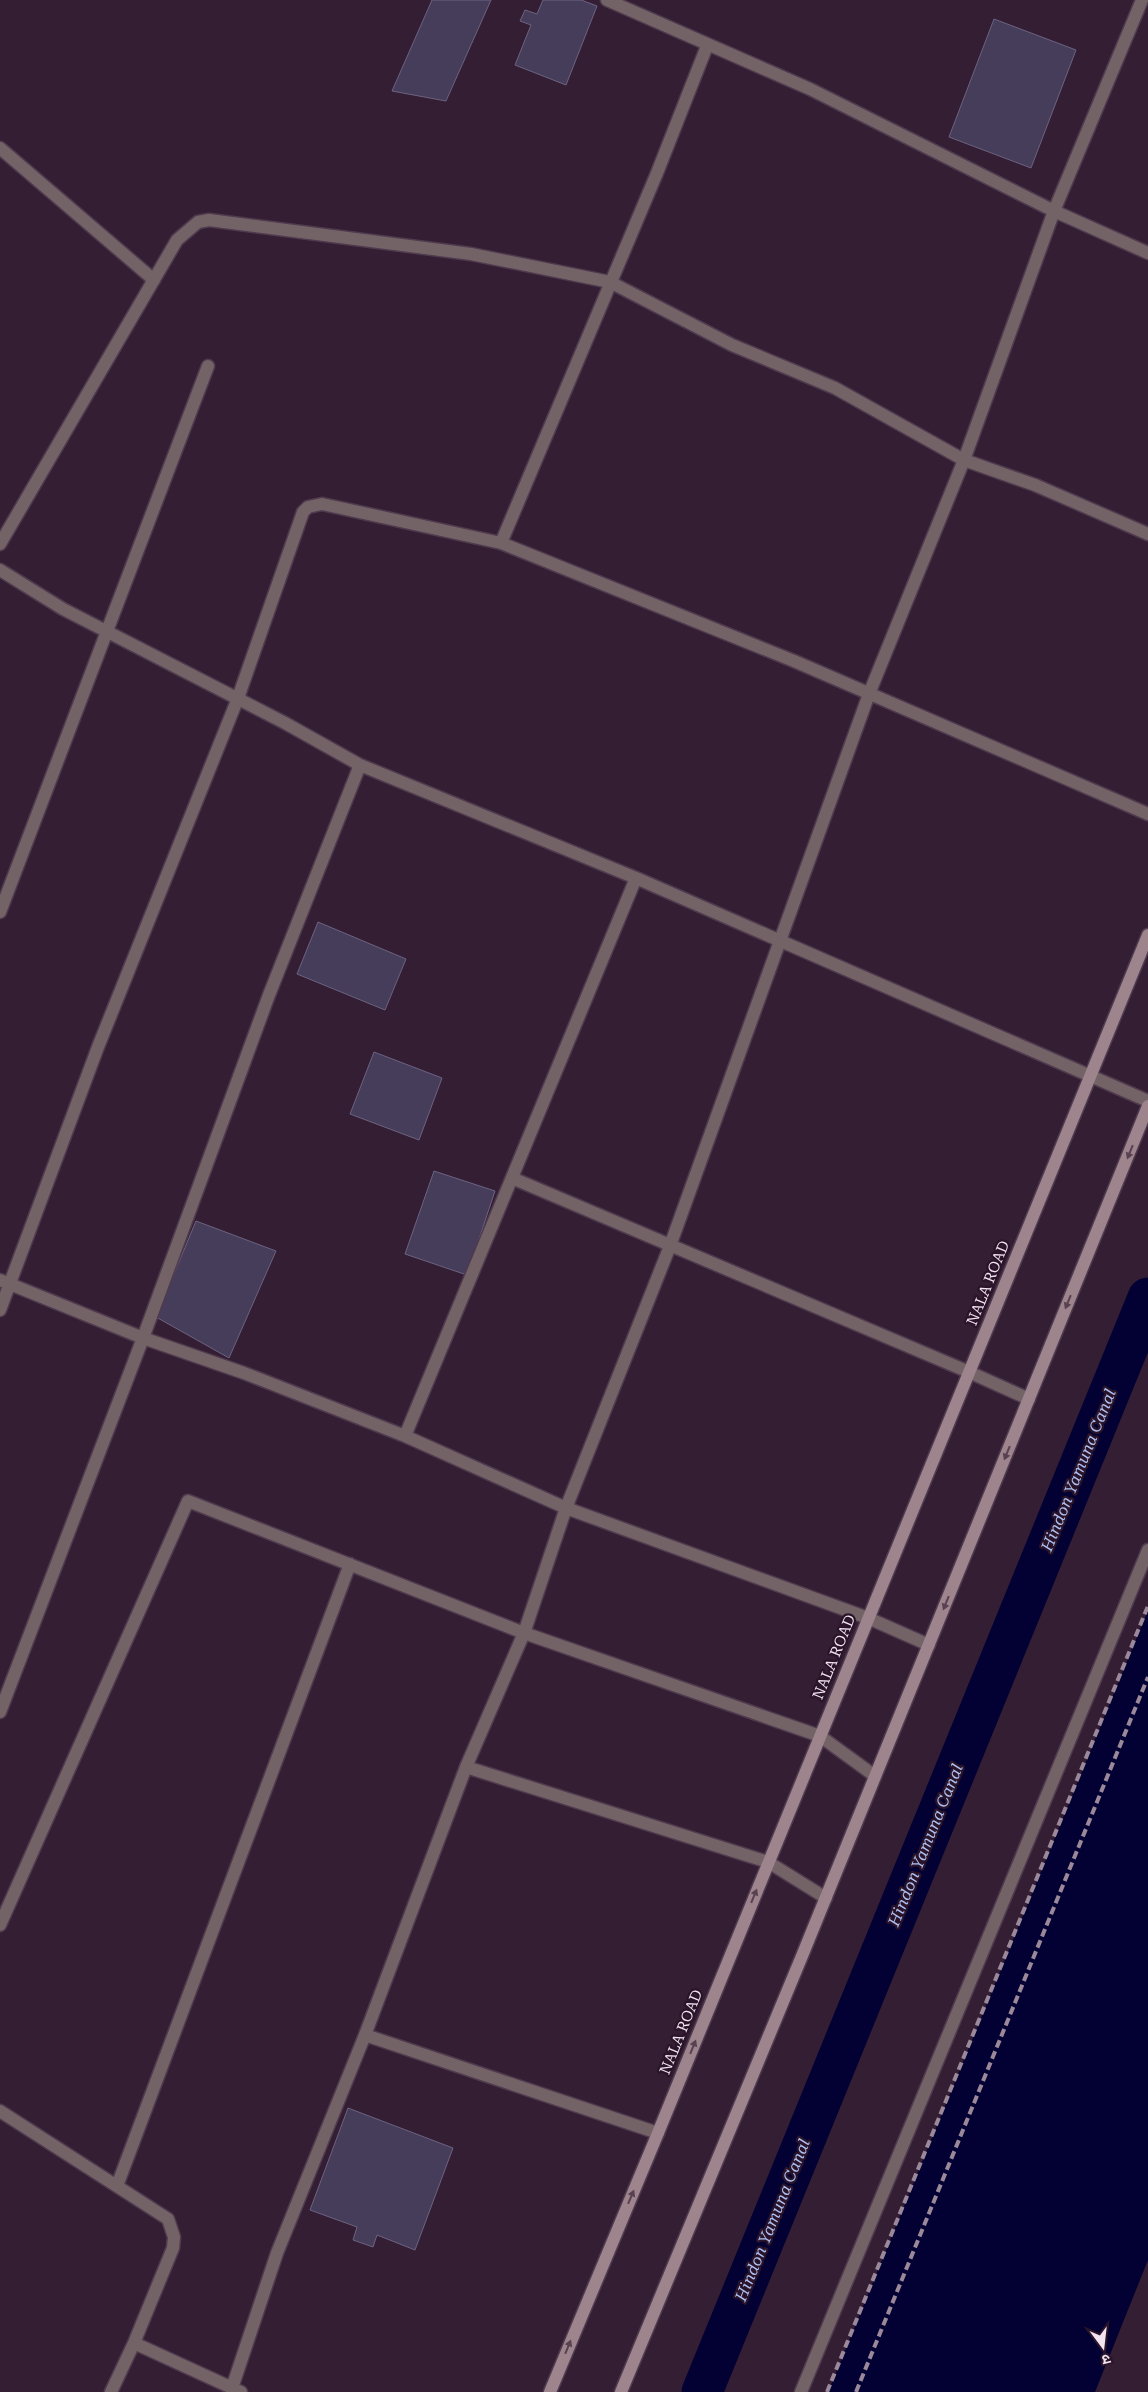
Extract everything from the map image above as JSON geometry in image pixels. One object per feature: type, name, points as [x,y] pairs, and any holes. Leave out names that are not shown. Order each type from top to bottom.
[{"type":"street","points":[[607,0],[707,46],[810,89],[1054,211],[1148,253]]},
{"type":"street","points":[[134,2343],[236,2390],[278,2253],[365,2035],[466,1767],[524,1633],[566,1508],[670,1246],[869,694],[964,460],[1054,211],[1142,0]]},
{"type":"street","points":[[502,542],[657,173],[707,46]]},
{"type":"street","points":[[0,148],[154,280]]},
{"type":"street","points":[[0,544],[177,240],[198,222],[209,220],[471,254],[610,282],[732,345],[834,388],[964,460],[1035,485],[1148,534]]},
{"type":"street","points":[[0,912],[208,366]]},
{"type":"street","points":[[0,1310],[5,1282],[238,698],[303,512],[308,507],[322,504],[502,542],[735,637],[1148,814]]},
{"type":"street","points":[[0,570],[63,609],[238,698],[360,765],[780,939],[1148,1101]]},
{"type":"street","points":[[0,1712],[143,1338],[269,995],[360,765]]},
{"type":"street","points":[[405,1436],[636,878]]},
{"type":"street","name":"NALA ROAD","points":[[550,2392],[658,2133],[1148,935]]},
{"type":"street","points":[[622,2392],[826,1898],[1148,1106]]},
{"type":"street","points":[[512,1178],[1029,1399]]},
{"type":"street","points":[[5,1282],[143,1338],[244,1373],[405,1436],[566,1508],[868,1618],[929,1645]]},
{"type":"street","points":[[0,1925],[188,1501],[524,1633],[820,1736],[875,1776]]},
{"type":"street","points":[[801,2392],[1148,1550]]},
{"type":"street","points":[[118,2186],[350,1564]]},
{"type":"street","points":[[466,1767],[768,1862],[826,1898]]},
{"type":"street","points":[[365,2035],[658,2133]]},
{"type":"street","points":[[0,2111],[168,2219],[174,2236],[173,2248],[134,2343],[111,2392]]},
{"type":"shaded area","points":[[1148,1610],[1148,2260],[1095,2392],[828,2392]]},
{"type":"building","points":[[432,0],[491,0],[446,101],[392,91]]},
{"type":"building","points":[[543,0],[581,0],[597,6],[566,85],[515,65],[531,25],[520,21],[525,10],[537,14]]},
{"type":"building","points":[[994,19],[1076,50],[1031,168],[949,137]]},
{"type":"building","points":[[318,922],[406,959],[385,1010],[297,974]]},
{"type":"building","points":[[374,1052],[442,1078],[419,1140],[350,1114]]},
{"type":"building","points":[[434,1171],[495,1191],[467,1275],[405,1254]]},
{"type":"building","points":[[196,1221],[276,1251],[229,1358],[156,1317]]},
{"type":"building","points":[[348,2108],[453,2148],[415,2250],[377,2235],[373,2247],[353,2240],[357,2227],[310,2210]]},
{"type":"waterway","name":"Hindon Yamuna Canal","points":[[702,2392],[1148,1298]]},
{"type":"railway","points":[[827,2392],[1148,1606]]},
{"type":"railway","points":[[856,2392],[1148,1677]]}]
